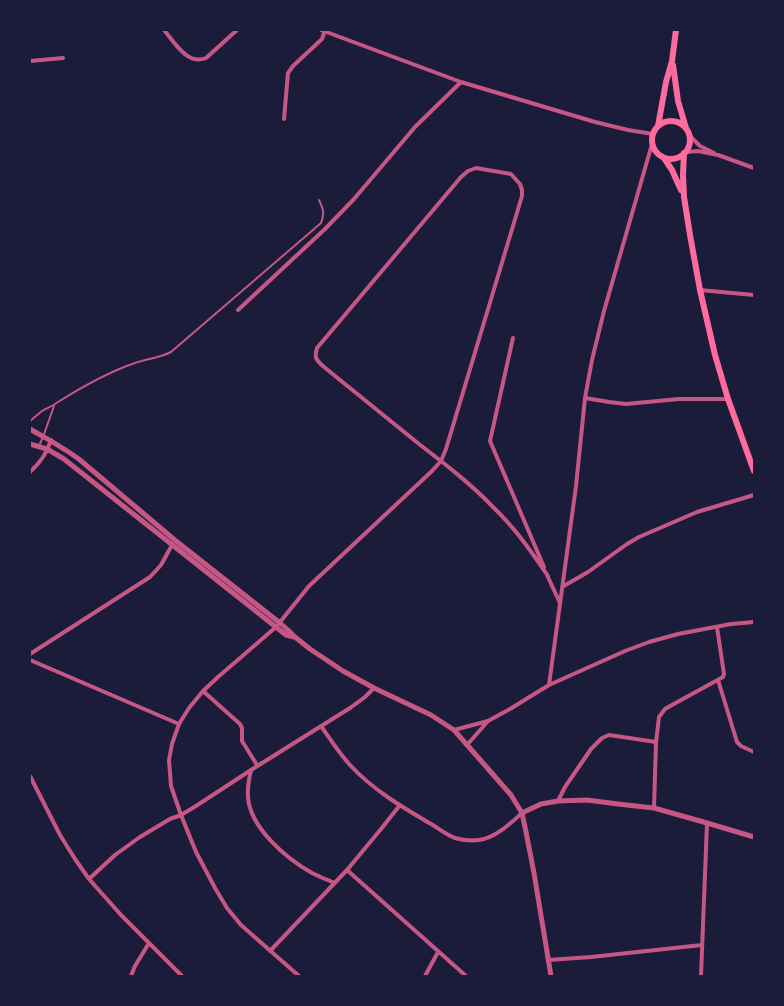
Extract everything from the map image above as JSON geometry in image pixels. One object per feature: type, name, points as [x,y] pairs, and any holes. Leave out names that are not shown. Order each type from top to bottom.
[{"type":"main road","points":[[676,30],[672,61],[666,82],[658,126],[653,134],[652,144],[655,150],[664,158],[677,180],[684,197]]},
{"type":"main road","points":[[672,61],[678,101],[689,135],[690,143],[685,152],[683,175],[684,197],[700,290],[715,355],[728,399],[754,471]]},
{"type":"main road","points":[[658,126],[665,122],[672,121],[680,124],[686,129]]},
{"type":"main road","points":[[664,158],[675,159],[685,152]]},
{"type":"street","points":[[164,30],[190,58],[201,60],[206,58],[237,30]]},
{"type":"street","points":[[284,120],[288,73],[293,66],[317,45],[322,39],[324,31],[461,82],[595,122],[653,134]]},
{"type":"street","points":[[30,61],[63,58]]},
{"type":"street","points":[[238,310],[354,199],[415,127],[461,82]]},
{"type":"street","points":[[689,135],[700,146],[718,156]]},
{"type":"street","points":[[549,685],[576,486],[585,398],[592,360],[604,311],[652,144]]},
{"type":"street","points":[[685,152],[698,151],[754,168]]},
{"type":"street","points":[[299,976],[241,925],[227,908],[215,888],[196,852],[171,786],[169,760],[172,744],[179,724],[189,708],[203,691],[278,625],[309,586],[432,471],[440,460],[446,449],[522,196],[520,184],[511,174],[476,168],[461,176],[317,348],[315,354],[317,361],[324,367],[440,460],[474,488],[527,545],[548,576]]},
{"type":"street","points":[[700,290],[754,295]]},
{"type":"street","points":[[514,338],[490,441],[560,604]]},
{"type":"street","points":[[585,398],[626,404],[679,399],[728,399]]},
{"type":"street","points":[[30,429],[51,440],[80,460],[278,625]]},
{"type":"street","points":[[30,472],[42,459],[51,440]]},
{"type":"street","points":[[30,444],[39,446],[64,459],[172,545],[278,625],[289,630],[310,649],[374,688],[431,715],[454,730],[511,795],[522,813],[534,873],[551,976]]},
{"type":"street","points":[[562,587],[597,566],[639,537],[697,512],[754,495]]},
{"type":"street","points":[[30,654],[150,577],[161,565],[172,545]]},
{"type":"street","points":[[454,730],[488,721],[549,685],[625,651],[649,642],[678,634],[731,624],[754,622]]},
{"type":"street","points":[[654,808],[656,742],[660,717],[665,709],[723,677],[724,674],[717,627]]},
{"type":"street","points":[[30,660],[179,724]]},
{"type":"street","points":[[718,680],[737,742],[741,746],[754,752]]},
{"type":"street","points":[[89,879],[115,855],[140,836],[170,819],[181,815],[257,765],[359,702],[374,688]]},
{"type":"street","points":[[203,691],[240,724],[242,728],[242,741],[257,765]]},
{"type":"street","points":[[468,745],[488,721]]},
{"type":"street","points":[[321,726],[338,750],[370,784],[400,805],[453,838],[480,840],[495,834],[508,826],[522,813],[541,804],[558,801],[587,800],[654,808],[754,837]]},
{"type":"street","points":[[558,801],[565,787],[579,766],[591,749],[602,738],[609,735],[656,742]]},
{"type":"street","points":[[250,770],[248,798],[251,812],[260,827],[290,858],[335,884]]},
{"type":"street","points":[[30,776],[60,835],[89,879],[121,915],[182,976]]},
{"type":"street","points":[[270,951],[335,884],[381,830],[400,805]]},
{"type":"street","points":[[701,976],[708,823]]},
{"type":"street","points":[[347,870],[466,976]]},
{"type":"street","points":[[131,976],[135,966],[149,943]]},
{"type":"street","points":[[548,960],[702,945]]},
{"type":"street","points":[[425,976],[438,952]]},
{"type":"lane","points":[[30,421],[42,411],[55,405],[80,388],[100,378],[134,363],[163,356],[171,352],[321,223],[324,216],[324,210],[319,200]]},
{"type":"lane","points":[[39,446],[55,405]]}]
